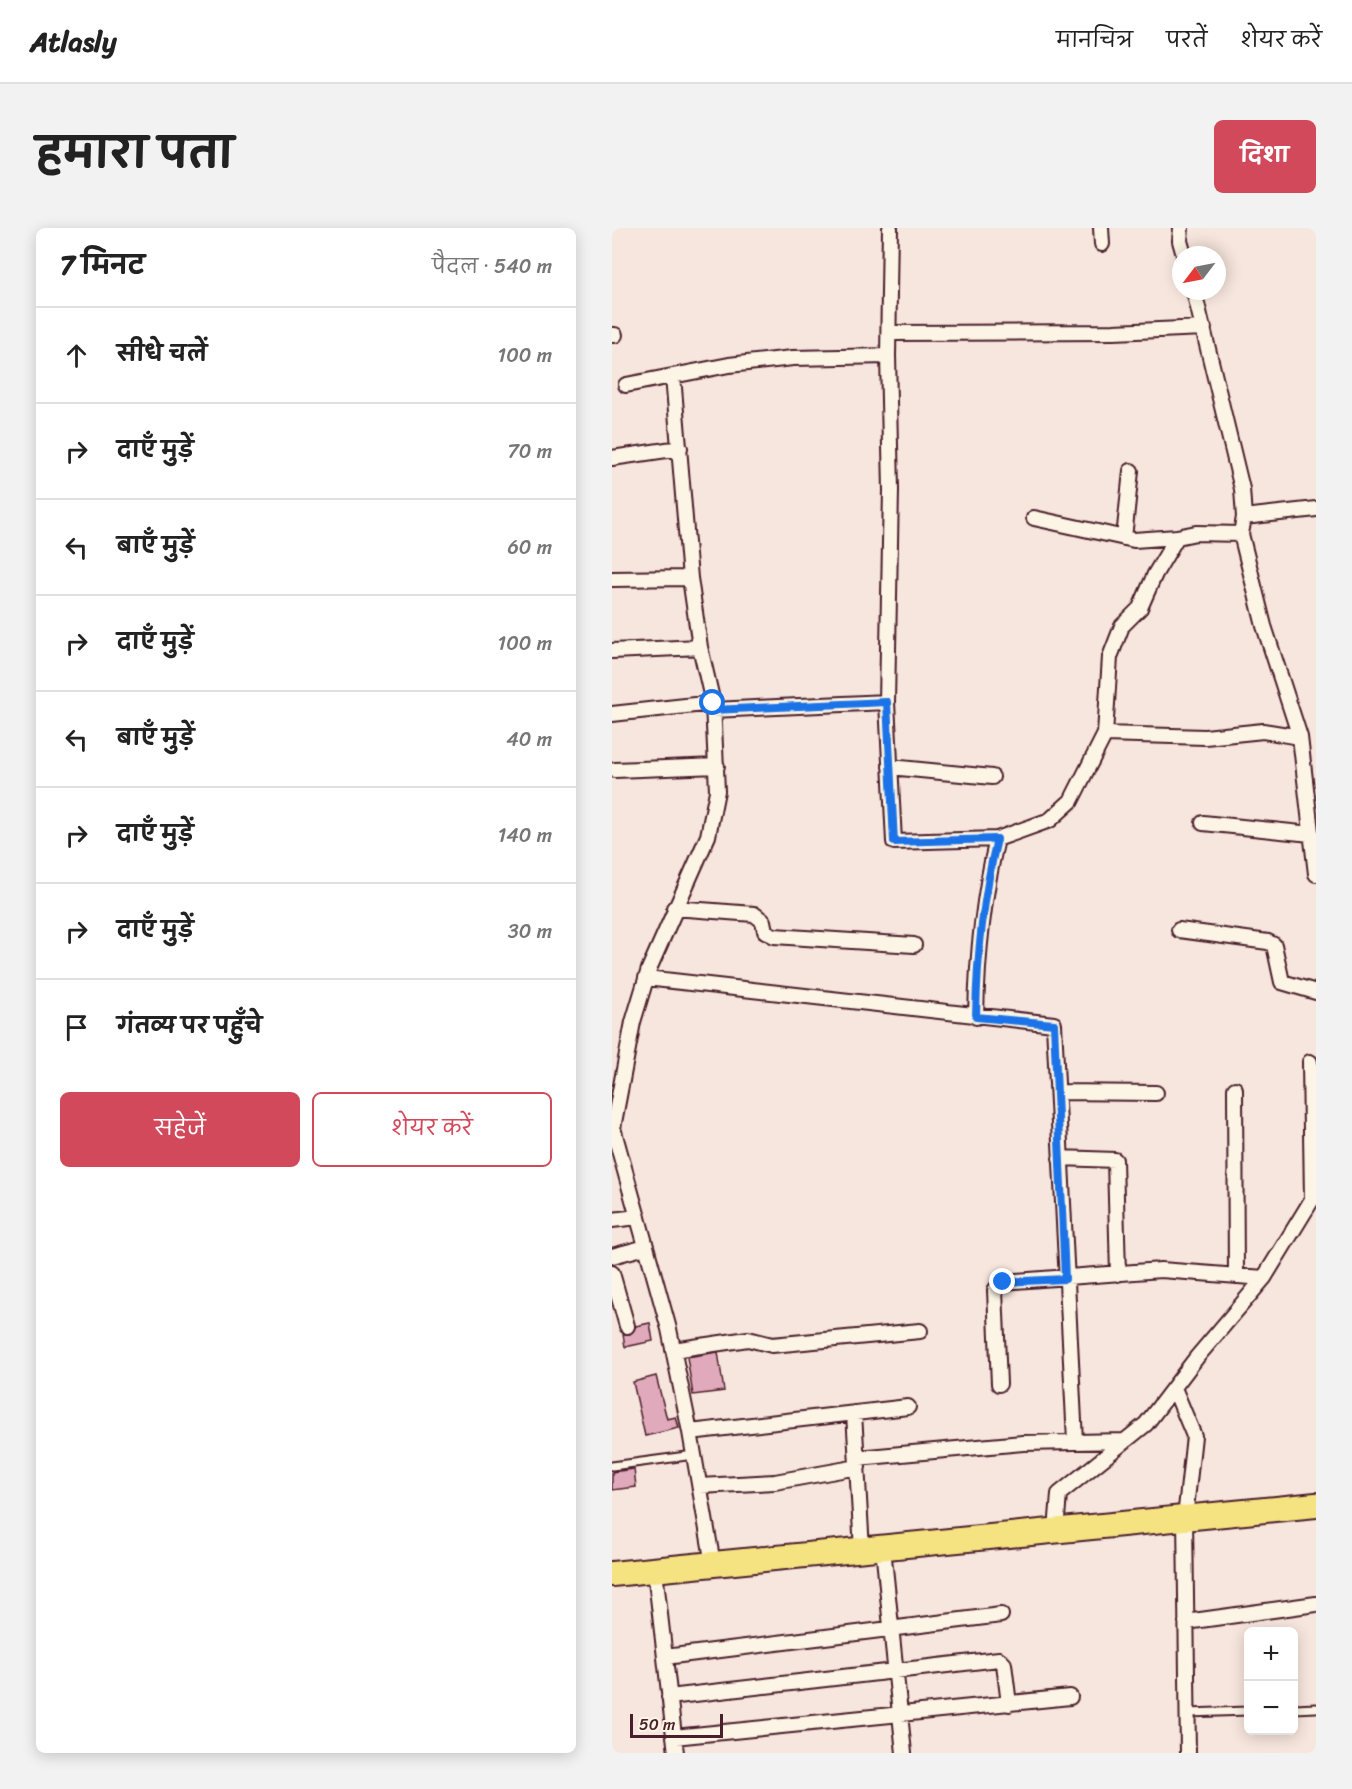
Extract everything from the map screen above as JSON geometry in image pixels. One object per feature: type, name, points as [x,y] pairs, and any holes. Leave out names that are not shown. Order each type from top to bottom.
[{"type":"highway","points":[[612,1574],[1316,1505]]},
{"type":"street","points":[[890,228],[888,356],[891,490],[887,702],[894,842],[997,839],[1050,820],[1071,801],[1105,734],[1110,657],[1122,626],[1140,608],[1155,574],[1177,537]]},
{"type":"street","points":[[1101,228],[1102,244]]},
{"type":"street","points":[[1169,228],[1182,242]]},
{"type":"street","points":[[1196,300],[1242,489],[1244,517],[1241,534],[1264,626],[1300,736],[1316,874]]},
{"type":"street","points":[[889,333],[1114,333],[1204,328]]},
{"type":"street","points":[[626,385],[729,365],[792,358],[888,356]]},
{"type":"street","points":[[673,376],[690,578],[700,646],[713,707],[717,790],[710,829],[674,908],[646,978],[633,1022],[613,1128],[617,1162],[638,1217],[673,1350],[713,1564]]},
{"type":"street","points":[[612,458],[680,448]]},
{"type":"street","points":[[1124,538],[1131,471]]},
{"type":"street","points":[[1244,517],[1316,508]]},
{"type":"street","points":[[1034,519],[1124,538],[1177,537],[1196,533],[1241,534]]},
{"type":"street","points":[[612,579],[690,578]]},
{"type":"street","points":[[612,651],[700,646]]},
{"type":"street","points":[[612,714],[713,707],[887,702]]},
{"type":"street","points":[[1105,734],[1206,737],[1263,731],[1300,736]]},
{"type":"street","points":[[615,770],[717,766]]},
{"type":"street","points":[[890,767],[992,777]]},
{"type":"street","points":[[1203,823],[1311,834]]},
{"type":"street","points":[[976,1017],[978,961],[990,870],[997,839]]},
{"type":"street","points":[[674,908],[754,914],[763,921],[765,931],[774,936],[914,945]]},
{"type":"street","points":[[1179,930],[1268,942],[1274,945],[1282,981],[1316,992]]},
{"type":"street","points":[[646,978],[1054,1024],[1065,1279],[1076,1441]]},
{"type":"street","points":[[1056,1530],[1059,1494],[1146,1424],[1264,1278],[1314,1196],[1310,1062]]},
{"type":"street","points":[[1235,1089],[1236,1276]]},
{"type":"street","points":[[1058,1092],[1156,1093]]},
{"type":"street","points":[[1060,1158],[1116,1160],[1118,1274]]},
{"type":"street","points":[[612,1220],[638,1217]]},
{"type":"street","points":[[612,1256],[646,1247]]},
{"type":"street","points":[[999,1384],[995,1290],[998,1285],[1161,1270],[1264,1278]]},
{"type":"street","points":[[612,1274],[616,1305],[627,1326]]},
{"type":"street","points":[[673,1350],[748,1339],[772,1345],[920,1330]]},
{"type":"street","points":[[1174,1388],[1194,1436],[1185,1518],[1188,1753]]},
{"type":"street","points":[[690,1432],[909,1407]]},
{"type":"street","points":[[854,1413],[858,1462],[873,1549],[892,1629],[904,1753]]},
{"type":"street","points":[[700,1486],[775,1482],[858,1462],[1076,1441],[1125,1441]]},
{"type":"street","points":[[656,1570],[676,1753]]},
{"type":"street","points":[[1186,1622],[1316,1605]]},
{"type":"street","points":[[665,1657],[1001,1615]]},
{"type":"street","points":[[669,1697],[1002,1660],[1009,1704]]},
{"type":"street","points":[[674,1737],[1070,1697]]},
{"type":"lane","points":[[612,1466],[694,1455]]},
{"type":"lane","points":[[1298,1709],[1316,1708]]},
{"type":"lane","points":[[1187,1713],[1244,1711]]},
{"type":"building","points":[[650,1323],[653,1341],[625,1347],[623,1334],[630,1334],[636,1326]]},
{"type":"building","points":[[718,1352],[724,1391],[693,1395],[687,1357]]},
{"type":"building","points":[[656,1376],[667,1419],[676,1417],[679,1428],[645,1436],[633,1382]]},
{"type":"building","points":[[634,1469],[636,1487],[612,1490],[612,1472]]},
{"type":"route","points":[[713,703],[713,710],[887,702],[894,842],[898,844],[997,839],[990,870],[977,973],[976,1017],[1054,1024],[1065,1279],[1003,1282]]}]
